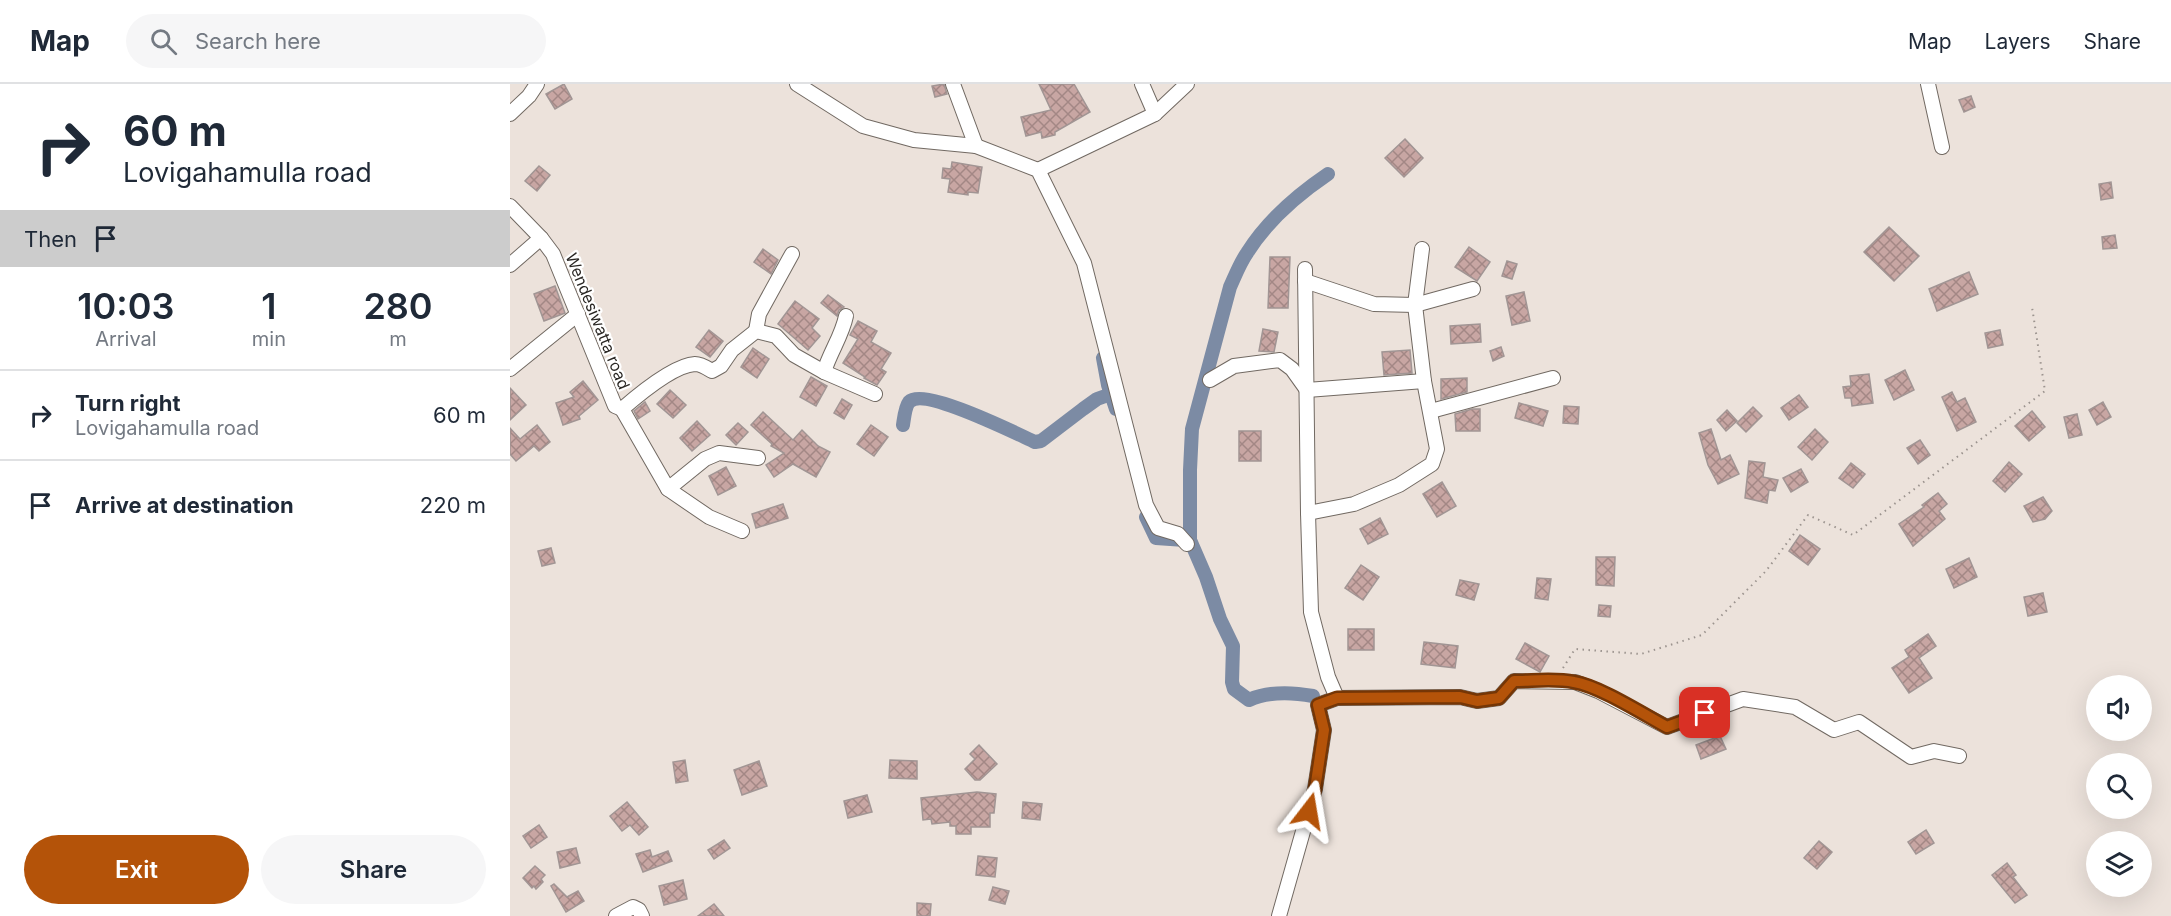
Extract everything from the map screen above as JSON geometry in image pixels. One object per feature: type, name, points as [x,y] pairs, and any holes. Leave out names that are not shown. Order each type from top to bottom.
[{"type":"street","points":[[510,114],[529,96],[537,84]]},
{"type":"street","points":[[953,84],[976,146]]},
{"type":"street","points":[[1142,84],[1155,114]]},
{"type":"street","points":[[1038,170],[1155,114],[1188,84]]},
{"type":"street","points":[[1928,84],[1942,147]]},
{"type":"street","points":[[801,85],[863,126],[914,140],[976,146],[1038,170],[1084,263],[1146,505],[1158,528],[1182,539]]},
{"type":"street","name":"Wendesiwatta road","points":[[510,206],[553,254],[615,406],[622,410],[645,389],[686,365],[697,364],[712,371],[721,366],[732,350],[756,332]]},
{"type":"street","points":[[510,265],[541,238]]},
{"type":"street","points":[[1308,513],[1354,504],[1399,485],[1432,464],[1437,449],[1424,381],[1415,305],[1422,249]]},
{"type":"street","points":[[792,254],[759,314],[756,332],[776,336],[794,355],[824,372],[875,394]]},
{"type":"street","points":[[1337,698],[1328,677],[1311,612],[1305,275],[1374,304],[1415,305],[1473,289]]},
{"type":"street","points":[[510,369],[578,314]]},
{"type":"street","points":[[824,372],[829,353],[842,332],[846,316]]},
{"type":"street","points":[[1210,380],[1234,366],[1280,360],[1292,369],[1307,390]]},
{"type":"street","points":[[1431,411],[1553,378]]},
{"type":"street","points":[[1307,390],[1424,381]]},
{"type":"street","points":[[622,410],[668,489],[709,517],[742,531]]},
{"type":"street","points":[[668,489],[705,459],[719,453],[758,458]]},
{"type":"street","points":[[1279,916],[1315,789],[1324,730],[1318,705],[1337,698],[1460,697],[1477,701],[1499,698],[1514,681],[1575,682],[1598,691],[1667,727],[1743,699],[1795,707],[1834,730],[1859,722],[1911,757],[1934,751],[1959,756]]},
{"type":"street","points":[[616,916],[633,907],[639,910],[642,916]]},
{"type":"path","points":[[1555,681],[1575,649],[1641,654],[1702,635],[1766,571],[1808,515],[1853,535],[2045,390],[2032,307]]},
{"type":"building","points":[[564,84],[572,99],[555,109],[546,94]]},
{"type":"building","points":[[944,84],[947,94],[935,97],[932,86]]},
{"type":"building","points":[[1039,84],[1074,84],[1090,112],[1055,132],[1055,135],[1042,138],[1041,132],[1026,136],[1021,117],[1051,110]]},
{"type":"building","points":[[1971,96],[1975,107],[1964,112],[1959,100]]},
{"type":"building","points":[[1405,139],[1423,158],[1404,177],[1385,158]]},
{"type":"building","points":[[952,162],[982,167],[978,193],[968,192],[968,195],[948,192],[950,179],[942,178],[943,168],[951,169]]},
{"type":"building","points":[[539,166],[550,175],[537,191],[525,181]]},
{"type":"building","points":[[2111,182],[2113,198],[2101,200],[2099,184]]},
{"type":"building","points":[[1889,227],[1919,256],[1894,281],[1864,252]]},
{"type":"building","points":[[2115,235],[2117,248],[2103,249],[2102,237]]},
{"type":"building","points":[[1469,247],[1490,262],[1477,281],[1455,267]]},
{"type":"building","points":[[763,249],[778,260],[771,274],[754,262]]},
{"type":"building","points":[[1270,257],[1290,257],[1288,308],[1268,308]]},
{"type":"building","points":[[1507,261],[1517,264],[1512,279],[1502,276]]},
{"type":"building","points":[[1969,272],[1978,294],[1937,311],[1929,289]]},
{"type":"building","points":[[555,286],[565,313],[544,321],[534,294]]},
{"type":"building","points":[[1524,292],[1530,321],[1512,325],[1506,296]]},
{"type":"building","points":[[828,295],[844,307],[839,310],[837,316],[821,303]]},
{"type":"building","points":[[795,301],[819,319],[812,328],[820,336],[808,350],[778,324]]},
{"type":"building","points":[[858,321],[877,331],[871,342],[891,353],[881,369],[886,372],[877,385],[843,363],[858,339],[850,335]]},
{"type":"building","points":[[1480,324],[1481,342],[1451,344],[1450,326]]},
{"type":"building","points":[[1263,329],[1278,332],[1274,352],[1259,351]]},
{"type":"building","points":[[709,330],[723,341],[710,357],[696,347]]},
{"type":"building","points":[[2000,330],[2003,345],[1988,348],[1985,333]]},
{"type":"building","points":[[1501,347],[1504,356],[1493,361],[1490,351]]},
{"type":"building","points":[[753,348],[769,359],[757,378],[741,367]]},
{"type":"building","points":[[1410,350],[1412,373],[1384,375],[1382,352]]},
{"type":"building","points":[[1905,370],[1914,390],[1894,400],[1885,380]]},
{"type":"building","points":[[1869,374],[1873,403],[1852,406],[1851,398],[1845,398],[1843,387],[1851,386],[1850,376]]},
{"type":"building","points":[[811,377],[827,386],[816,406],[800,397]]},
{"type":"building","points":[[1467,378],[1467,392],[1441,399],[1441,379]]},
{"type":"building","points":[[583,381],[598,400],[579,416],[580,419],[563,425],[556,403],[574,397],[570,392]]},
{"type":"building","points":[[510,388],[526,405],[510,420]]},
{"type":"building","points":[[670,390],[686,405],[673,418],[657,404]]},
{"type":"building","points":[[1952,392],[1957,402],[1965,398],[1976,422],[1957,431],[1942,397]]},
{"type":"building","points":[[1799,395],[1808,407],[1789,420],[1781,408]]},
{"type":"building","points":[[842,399],[852,405],[844,419],[834,413]]},
{"type":"building","points":[[645,402],[650,411],[638,419],[634,411]]},
{"type":"building","points":[[2103,402],[2111,417],[2097,425],[2089,410]]},
{"type":"building","points":[[1519,403],[1548,411],[1543,426],[1515,418]]},
{"type":"building","points":[[1564,406],[1579,407],[1578,424],[1563,423]]},
{"type":"building","points":[[1753,407],[1762,416],[1746,432],[1737,423]]},
{"type":"building","points":[[1480,409],[1480,431],[1456,431],[1455,414]]},
{"type":"building","points":[[1727,410],[1737,421],[1726,431],[1717,420]]},
{"type":"building","points":[[2032,411],[2045,427],[2029,441],[2015,426]]},
{"type":"building","points":[[763,412],[793,440],[802,430],[818,446],[830,452],[816,477],[793,464],[774,477],[766,465],[784,453],[771,446],[772,444],[751,425]]},
{"type":"building","points":[[2077,414],[2082,435],[2069,438],[2064,417]]},
{"type":"building","points":[[697,421],[710,435],[692,451],[680,438]]},
{"type":"building","points":[[738,423],[748,432],[736,445],[726,435]]},
{"type":"building","points":[[537,425],[550,442],[539,451],[534,446],[516,461],[510,454],[510,428],[520,439]]},
{"type":"building","points":[[871,425],[888,437],[874,456],[857,444]]},
{"type":"building","points":[[1711,429],[1721,460],[1730,455],[1739,474],[1718,484],[1708,465],[1699,433]]},
{"type":"building","points":[[1815,429],[1828,442],[1812,460],[1798,447]]},
{"type":"building","points":[[1239,431],[1261,431],[1261,461],[1239,461]]},
{"type":"building","points":[[1920,440],[1930,455],[1918,464],[1907,448]]},
{"type":"building","points":[[1749,461],[1765,463],[1763,477],[1778,480],[1775,491],[1769,490],[1767,503],[1745,498]]},
{"type":"building","points":[[2009,462],[2022,474],[2005,492],[1993,481]]},
{"type":"building","points":[[1851,463],[1865,474],[1853,488],[1839,478]]},
{"type":"building","points":[[726,467],[736,486],[718,495],[709,476]]},
{"type":"building","points":[[1801,469],[1808,482],[1791,492],[1783,478]]},
{"type":"building","points":[[1442,482],[1456,506],[1437,517],[1423,494]]},
{"type":"building","points":[[1938,493],[1947,504],[1939,511],[1945,519],[1913,546],[1899,524],[1924,507],[1922,505]]},
{"type":"building","points":[[2043,497],[2052,511],[2045,519],[2033,522],[2024,506]]},
{"type":"building","points":[[783,504],[788,518],[756,528],[752,514]]},
{"type":"building","points":[[1380,518],[1388,534],[1368,544],[1360,529]]},
{"type":"building","points":[[1800,535],[1820,549],[1808,565],[1789,551]]},
{"type":"building","points":[[551,548],[555,563],[542,566],[538,551]]},
{"type":"building","points":[[1596,557],[1615,557],[1614,586],[1596,585]]},
{"type":"building","points":[[1969,558],[1977,577],[1954,588],[1946,569]]},
{"type":"building","points":[[1361,565],[1379,577],[1363,600],[1345,588]]},
{"type":"building","points":[[1537,578],[1551,579],[1548,600],[1535,598]]},
{"type":"building","points":[[1460,580],[1479,584],[1474,600],[1456,595]]},
{"type":"building","points":[[2043,593],[2047,612],[2028,616],[2024,597]]},
{"type":"building","points":[[1599,605],[1611,606],[1610,617],[1598,616]]},
{"type":"building","points":[[1348,629],[1374,629],[1374,650],[1348,650]]},
{"type":"building","points":[[1928,634],[1936,646],[1919,658],[1932,678],[1909,693],[1892,668],[1909,657],[1905,650]]},
{"type":"building","points":[[1424,642],[1458,646],[1455,668],[1421,664]]},
{"type":"building","points":[[1525,643],[1549,656],[1540,672],[1516,659]]},
{"type":"building","points":[[1720,736],[1726,749],[1701,759],[1696,745]]},
{"type":"building","points":[[979,745],[997,764],[980,780],[975,780],[965,769],[975,759],[970,754]]},
{"type":"building","points":[[685,760],[688,781],[676,783],[673,762]]},
{"type":"building","points":[[890,760],[917,761],[917,779],[889,778]]},
{"type":"building","points":[[759,761],[767,786],[742,795],[734,770]]},
{"type":"building","points":[[977,792],[996,794],[994,813],[990,813],[990,827],[971,827],[971,834],[956,834],[956,826],[950,826],[950,822],[932,824],[931,819],[923,820],[921,798]]},
{"type":"building","points":[[867,795],[872,812],[848,818],[844,801]]},
{"type":"building","points":[[627,802],[648,827],[639,835],[630,825],[622,831],[610,816]]},
{"type":"building","points":[[1023,802],[1042,804],[1040,820],[1022,818]]},
{"type":"building","points":[[539,825],[547,837],[531,848],[523,836]]},
{"type":"building","points":[[1926,830],[1934,843],[1916,854],[1908,842]]},
{"type":"building","points":[[724,840],[730,848],[714,859],[708,850]]},
{"type":"building","points":[[1819,841],[1832,852],[1817,869],[1804,858]]},
{"type":"building","points":[[576,848],[580,863],[560,868],[557,852]]},
{"type":"building","points":[[650,850],[652,857],[668,851],[672,861],[643,872],[636,854]]},
{"type":"building","points":[[978,856],[997,858],[995,877],[976,875]]},
{"type":"building","points":[[2007,863],[2016,875],[2013,877],[2027,895],[2015,903],[1992,875]]},
{"type":"building","points":[[535,866],[545,875],[541,879],[543,882],[536,889],[534,886],[532,888],[523,878]]},
{"type":"building","points":[[683,880],[687,899],[664,905],[659,886]]},
{"type":"building","points":[[554,884],[567,897],[578,891],[584,901],[566,912],[551,886]]},
{"type":"building","points":[[993,887],[1009,891],[1005,904],[989,900]]},
{"type":"building","points":[[917,903],[931,904],[930,916],[917,916]]},
{"type":"building","points":[[714,904],[724,916],[698,916]]},
{"type":"waterway","points":[[1313,696],[1280,693],[1249,700],[1234,689],[1232,682],[1233,646],[1220,619],[1206,577],[1190,540],[1190,470],[1192,429],[1230,287],[1244,257],[1273,219],[1328,174]]},
{"type":"waterway","points":[[1103,358],[1108,385],[1116,409]]},
{"type":"waterway","points":[[903,425],[909,402],[918,399],[971,413],[1035,442],[1041,441],[1097,399],[1111,394]]},
{"type":"waterway","points":[[1146,517],[1156,538],[1185,540]]},
{"type":"route","points":[[1309,811],[1315,789],[1324,730],[1318,705],[1337,698],[1460,697],[1477,701],[1499,698],[1514,681],[1555,681],[1575,682],[1598,691],[1667,727],[1705,713]]}]
